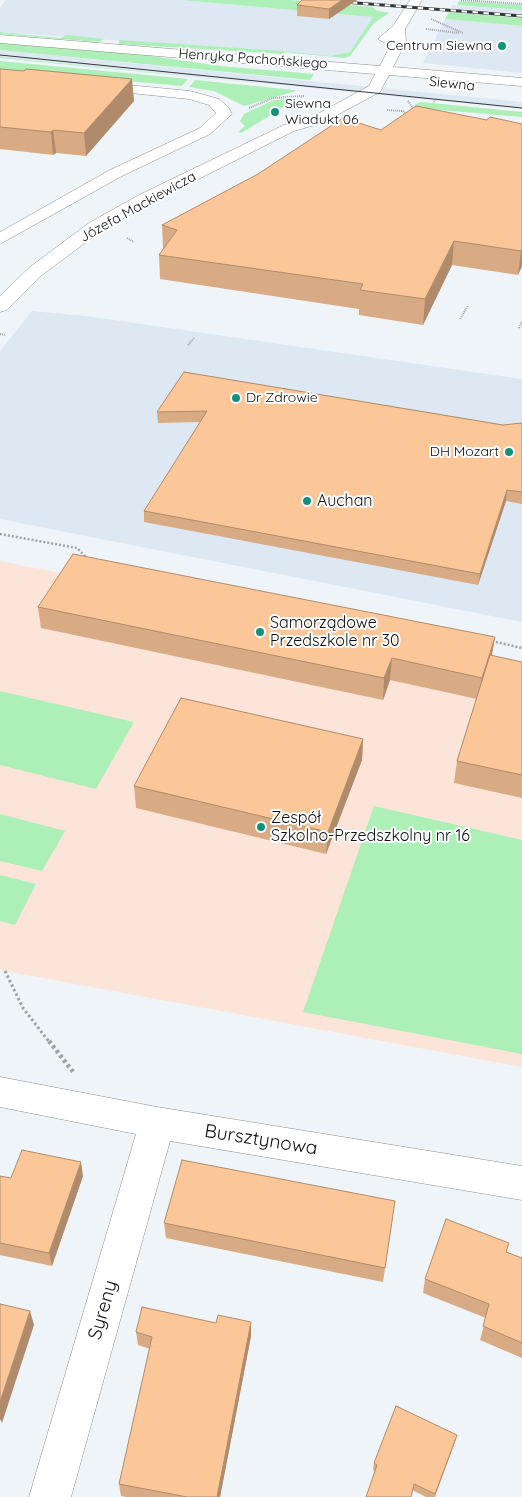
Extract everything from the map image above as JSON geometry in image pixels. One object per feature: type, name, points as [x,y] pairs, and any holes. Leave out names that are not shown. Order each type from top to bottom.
[{"type":"street","points":[[368,63],[380,43],[398,28],[416,0]]},
{"type":"street","points":[[384,74],[399,42],[398,28]]},
{"type":"street","name":"Henryka Pachońskiego","points":[[0,39],[141,51],[212,62],[368,63]]},
{"type":"street","name":"Siewna","points":[[368,63],[384,74],[522,91]]},
{"type":"street","name":"Józefa Mackiewicza","points":[[290,128],[303,114],[349,88],[368,63]]},
{"type":"street","name":"Siewna","points":[[384,74],[522,82]]},
{"type":"street","name":"Józefa Mackiewicza","points":[[0,306],[36,270],[95,227],[145,199],[290,128],[317,120],[375,89],[384,74]]},
{"type":"street","points":[[0,239],[116,173],[205,131],[224,114],[223,110],[214,102],[190,95],[77,84]]},
{"type":"street","name":"Bursztynowa","points":[[0,1092],[157,1124],[522,1183]]},
{"type":"street","name":"Syreny","points":[[50,1497],[157,1124]]},
{"type":"path","points":[[461,0],[522,4]]},
{"type":"path","points":[[425,29],[463,33],[428,16]]},
{"type":"path","points":[[243,110],[273,98],[304,96]]},
{"type":"path","points":[[408,101],[416,116]]},
{"type":"path","points":[[124,237],[134,242]]},
{"type":"path","points":[[460,319],[468,306]]},
{"type":"path","points":[[519,328],[522,321]]},
{"type":"path","points":[[0,334],[6,335]]},
{"type":"path","points":[[188,345],[194,338]]},
{"type":"path","points":[[0,534],[77,548],[88,560]]},
{"type":"path","points":[[488,640],[522,648]]},
{"type":"path","points":[[4,971],[23,1008],[64,1062],[111,1114]]},
{"type":"shaded area","points":[[6,0],[182,0],[373,17],[350,52],[330,56],[0,32],[0,8]]},
{"type":"shaded area","points":[[452,5],[522,10],[522,18],[449,12]]},
{"type":"shaded area","name":"Centrum Siewna","points":[[445,19],[522,26],[522,73],[423,63]]},
{"type":"shaded area","points":[[0,50],[522,102],[522,109],[0,57]]},
{"type":"shaded area","name":"DH Mozart","points":[[32,311],[86,316],[522,379],[522,622],[0,519],[0,351]]},
{"type":"shaded area","name":"Zespół Szkolno-Przedszkolny nr 16","points":[[0,561],[491,658],[522,684],[522,1067],[0,970]]},
{"type":"green space","points":[[182,0],[291,0],[373,7],[375,10],[389,13],[374,23],[350,56],[344,58],[285,52],[283,54],[119,44],[119,40],[282,51],[330,56],[350,52],[373,17]]},
{"type":"green space","points":[[459,1],[522,5],[522,10],[457,5]]},
{"type":"green space","points":[[449,12],[522,18],[522,26],[445,19]]},
{"type":"green space","points":[[0,32],[61,38],[66,35],[104,39],[99,42],[0,34]]},
{"type":"green space","points":[[0,42],[130,53],[220,66],[314,74],[310,80],[0,50]]},
{"type":"green space","points":[[0,57],[305,88],[0,58]]},
{"type":"green space","points":[[0,61],[188,79],[182,86],[0,69]]},
{"type":"green space","points":[[195,80],[296,91],[244,106],[214,91],[189,87]]},
{"type":"green space","points":[[286,99],[297,101],[269,114],[271,115],[241,133],[238,132],[245,126],[240,121],[244,114],[274,100]]},
{"type":"green space","points":[[421,102],[522,112],[522,117],[417,108],[415,104]]},
{"type":"green space","points":[[0,691],[134,722],[96,789],[0,765]]},
{"type":"green space","points":[[374,806],[522,840],[522,1054],[303,1012]]},
{"type":"green space","points":[[0,814],[65,831],[42,871],[0,861]]},
{"type":"green space","points":[[0,875],[36,884],[15,925],[0,921]]},
{"type":"building","points":[[302,0],[342,0],[329,9],[297,5]]},
{"type":"building","points":[[0,69],[24,71],[26,69],[132,79],[84,133],[53,130],[51,132],[0,127]]},
{"type":"building","points":[[416,106],[487,120],[490,117],[522,124],[521,251],[454,241],[425,299],[360,290],[363,284],[159,255],[177,230],[162,225],[258,174],[343,118],[381,130]]},
{"type":"building","name":"DH Mozart","points":[[184,372],[503,425],[522,423],[522,492],[507,490],[480,574],[144,511],[207,411],[157,412]]},
{"type":"building","points":[[73,554],[495,637],[482,678],[392,658],[384,678],[38,607]]},
{"type":"building","points":[[490,655],[522,662],[522,775],[457,761]]},
{"type":"building","points":[[181,698],[363,739],[328,832],[134,786]]},
{"type":"building","points":[[22,1150],[81,1162],[49,1253],[0,1243],[0,1176],[11,1178]]},
{"type":"building","points":[[182,1160],[395,1201],[385,1268],[164,1223]]},
{"type":"building","points":[[446,1219],[509,1243],[506,1252],[522,1258],[522,1343],[483,1326],[489,1304],[425,1279]]},
{"type":"building","points":[[0,1304],[30,1311],[0,1402]]},
{"type":"building","points":[[142,1307],[216,1323],[218,1315],[251,1322],[217,1497],[187,1497],[119,1484],[152,1337],[136,1332]]},
{"type":"building","points":[[396,1406],[457,1435],[435,1494],[414,1484],[411,1497],[366,1497],[377,1465],[374,1463]]},
{"type":"tram line","points":[[0,55],[522,108]]},
{"type":"railway","points":[[319,0],[522,16]]},
{"type":"place","name":"Centrum Siewna","points":[[502,46]]},
{"type":"place","name":"Siewna Wiadukt 06","points":[[275,112]]},
{"type":"place","name":"Dr Zdrowie","points":[[236,398]]},
{"type":"place","name":"DH Mozart","points":[[509,452]]},
{"type":"place","name":"Auchan","points":[[307,501]]},
{"type":"place","name":"Samorządowe Przedszkole nr 30","points":[[260,632]]},
{"type":"place","name":"Zespół Szkolno-Przedszkolny nr 16","points":[[261,827]]}]
